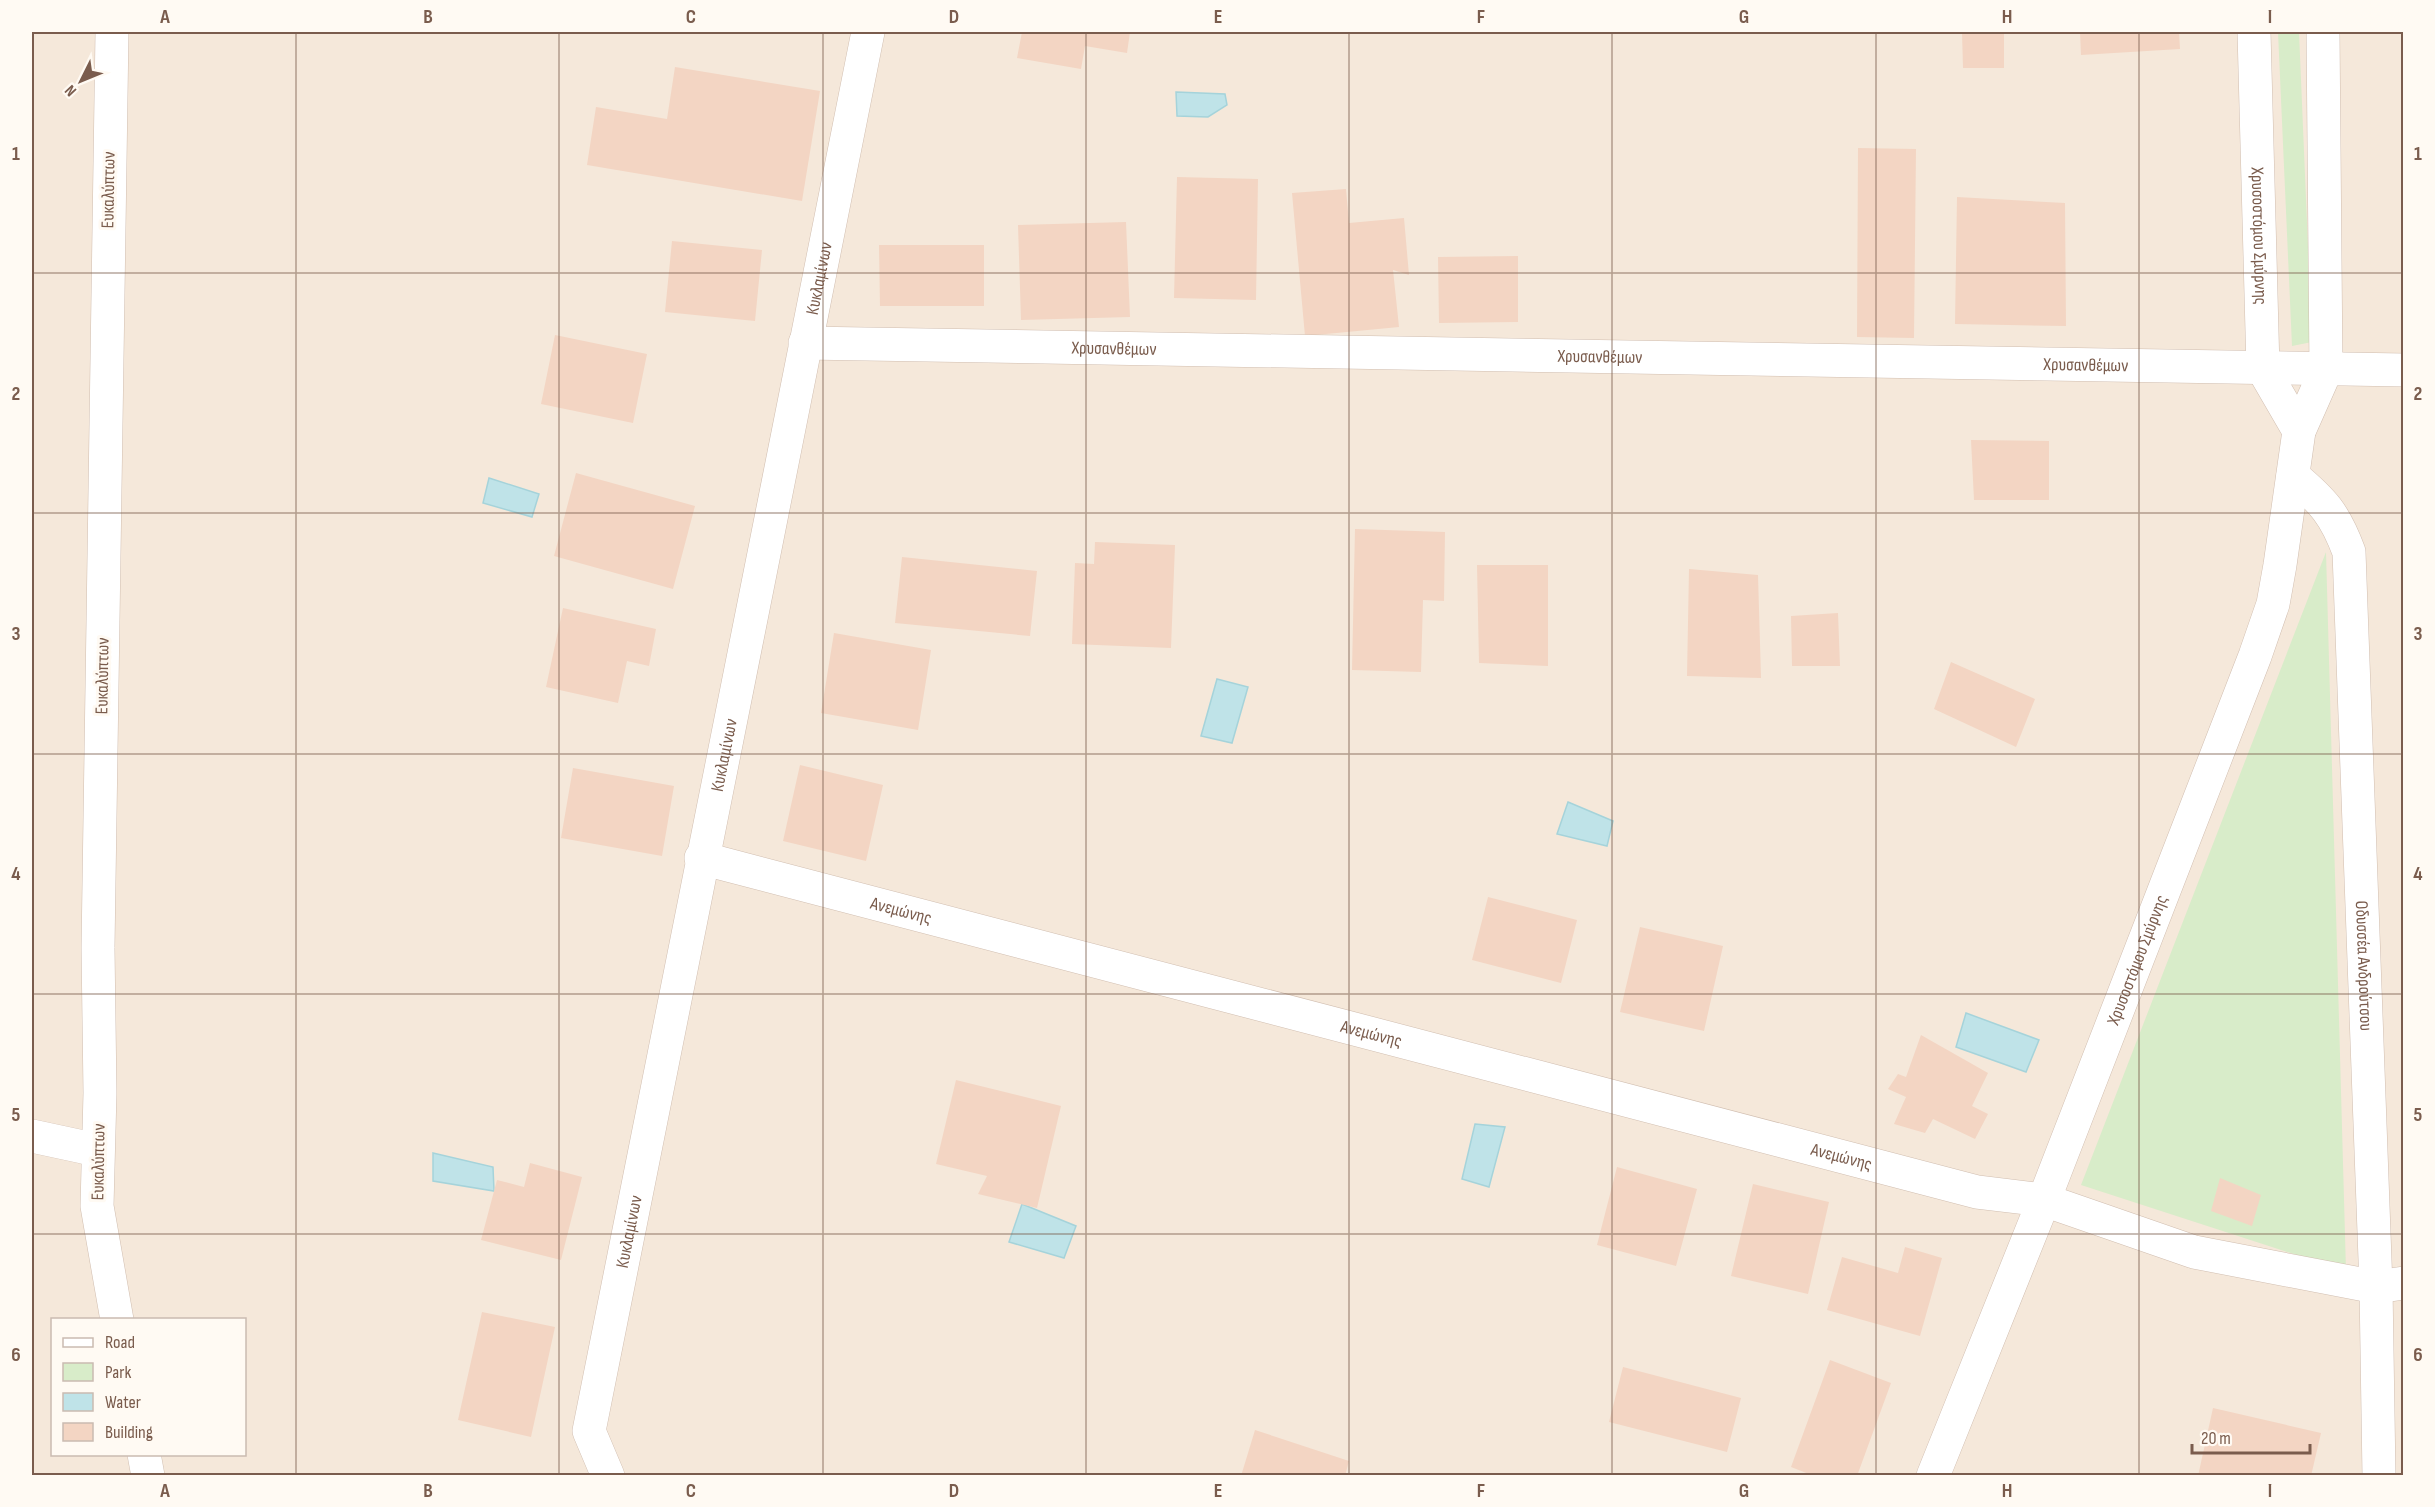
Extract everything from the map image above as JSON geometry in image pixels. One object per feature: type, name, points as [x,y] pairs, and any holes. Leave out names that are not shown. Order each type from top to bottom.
[{"type":"street","name":"Ευκαλύπτων","points":[[112,32],[98,948],[100,1093],[97,1150],[101,1237],[117,1318]]},
{"type":"street","name":"Κυκλαμίνων","points":[[608,1476],[589,1431],[868,32]]},
{"type":"street","name":"Χρυσοστόμου Σμύρνης","points":[[2254,32],[2263,369],[2299,431]]},
{"type":"street","name":"Χρυσοστόμου Σμύρνης","points":[[1933,1476],[2044,1200],[2255,656],[2272,604],[2299,431],[2326,370],[2323,32]]},
{"type":"street","name":"Χρυσανθέμων","points":[[806,343],[2399,371]]},
{"type":"street","name":"Οδυσσέα Ανδρούτσου","points":[[2292,476],[2319,498],[2338,524],[2349,552],[2390,1285],[2379,1476]]},
{"type":"street","name":"Ανεμώνης","points":[[702,858],[1977,1192],[2044,1200],[2194,1252],[2390,1285]]},
{"type":"street","points":[[32,1136],[97,1150]]},
{"type":"street","points":[[144,1456],[148,1476]]},
{"type":"shaded area","points":[[32,32],[2403,32],[2403,1475],[32,1475]]},
{"type":"green space","points":[[2278,32],[2299,32],[2312,342],[2292,346]]},
{"type":"green space","points":[[2326,552],[2346,1271],[2081,1185]]},
{"type":"water","points":[[1176,92],[1225,94],[1227,105],[1208,117],[1177,116]]},
{"type":"water","points":[[489,478],[539,494],[532,517],[483,503]]},
{"type":"water","points":[[1217,679],[1248,687],[1232,743],[1201,736]]},
{"type":"water","points":[[1568,802],[1613,821],[1607,846],[1557,834]]},
{"type":"water","points":[[1966,1013],[2039,1040],[2026,1072],[1956,1047]]},
{"type":"water","points":[[1475,1124],[1505,1127],[1489,1187],[1462,1179]]},
{"type":"water","points":[[433,1153],[493,1167],[494,1191],[433,1181]]},
{"type":"water","points":[[1022,1204],[1076,1226],[1064,1258],[1009,1242]]},
{"type":"building","points":[[1022,32],[1130,32],[1127,53],[1085,46],[1081,69],[1017,58]]},
{"type":"building","points":[[1962,32],[2004,32],[2004,68],[1963,68]]},
{"type":"building","points":[[2080,32],[2179,32],[2180,49],[2081,55]]},
{"type":"building","points":[[675,67],[820,91],[802,201],[587,165],[596,107],[667,119]]},
{"type":"building","points":[[1858,148],[1916,149],[1914,338],[1857,337]]},
{"type":"building","points":[[1177,177],[1258,179],[1256,300],[1174,298]]},
{"type":"building","points":[[1346,189],[1349,223],[1404,218],[1409,275],[1393,270],[1399,327],[1305,336],[1292,193]]},
{"type":"building","points":[[1957,197],[2065,203],[2066,326],[1955,324]]},
{"type":"building","points":[[1126,222],[1130,317],[1021,320],[1018,225]]},
{"type":"building","points":[[672,241],[762,250],[755,321],[665,312]]},
{"type":"building","points":[[879,245],[984,245],[984,306],[880,306]]},
{"type":"building","points":[[1518,256],[1518,322],[1439,323],[1438,257]]},
{"type":"building","points":[[555,335],[647,354],[633,423],[541,404]]},
{"type":"building","points":[[1971,440],[2049,441],[2049,500],[1974,500]]},
{"type":"building","points":[[576,473],[695,506],[673,589],[554,556]]},
{"type":"building","points":[[1355,529],[1445,532],[1444,601],[1423,600],[1421,672],[1352,670]]},
{"type":"building","points":[[1095,542],[1175,545],[1171,648],[1072,644],[1075,563],[1094,564]]},
{"type":"building","points":[[902,557],[1037,571],[1030,636],[895,623]]},
{"type":"building","points":[[1477,565],[1548,565],[1548,666],[1479,663]]},
{"type":"building","points":[[1689,569],[1758,575],[1761,678],[1687,676]]},
{"type":"building","points":[[563,608],[656,629],[649,666],[627,661],[618,703],[546,687]]},
{"type":"building","points":[[1838,613],[1840,666],[1792,666],[1791,616]]},
{"type":"building","points":[[834,633],[931,650],[918,730],[821,713]]},
{"type":"building","points":[[1951,662],[2035,699],[2016,747],[1934,709]]},
{"type":"building","points":[[800,765],[883,785],[866,861],[783,841]]},
{"type":"building","points":[[573,768],[674,786],[662,856],[561,838]]},
{"type":"building","points":[[1488,897],[1577,920],[1561,983],[1472,960]]},
{"type":"building","points":[[1640,927],[1723,946],[1704,1031],[1620,1012]]},
{"type":"building","points":[[1921,1035],[1988,1073],[1972,1106],[1988,1114],[1975,1139],[1933,1119],[1925,1133],[1894,1124],[1906,1097],[1888,1089],[1898,1074],[1906,1077]]},
{"type":"building","points":[[956,1080],[1061,1106],[1037,1208],[978,1194],[987,1176],[936,1164]]},
{"type":"building","points":[[530,1163],[582,1177],[561,1260],[481,1240],[497,1180],[524,1187]]},
{"type":"building","points":[[1617,1167],[1697,1189],[1676,1266],[1597,1245]]},
{"type":"building","points":[[2220,1178],[2261,1195],[2252,1226],[2211,1211]]},
{"type":"building","points":[[1753,1184],[1829,1202],[1808,1294],[1731,1276]]},
{"type":"building","points":[[1905,1247],[1942,1258],[1920,1336],[1827,1310],[1842,1257],[1898,1273]]},
{"type":"building","points":[[482,1312],[555,1327],[531,1437],[458,1420]]},
{"type":"building","points":[[1830,1360],[1891,1383],[1857,1476],[1814,1476],[1791,1467]]},
{"type":"building","points":[[1623,1367],[1741,1398],[1727,1452],[1609,1422]]},
{"type":"building","points":[[2213,1408],[2321,1433],[2311,1476],[2198,1476]]},
{"type":"building","points":[[1255,1430],[1349,1461],[1345,1476],[1241,1476]]}]
